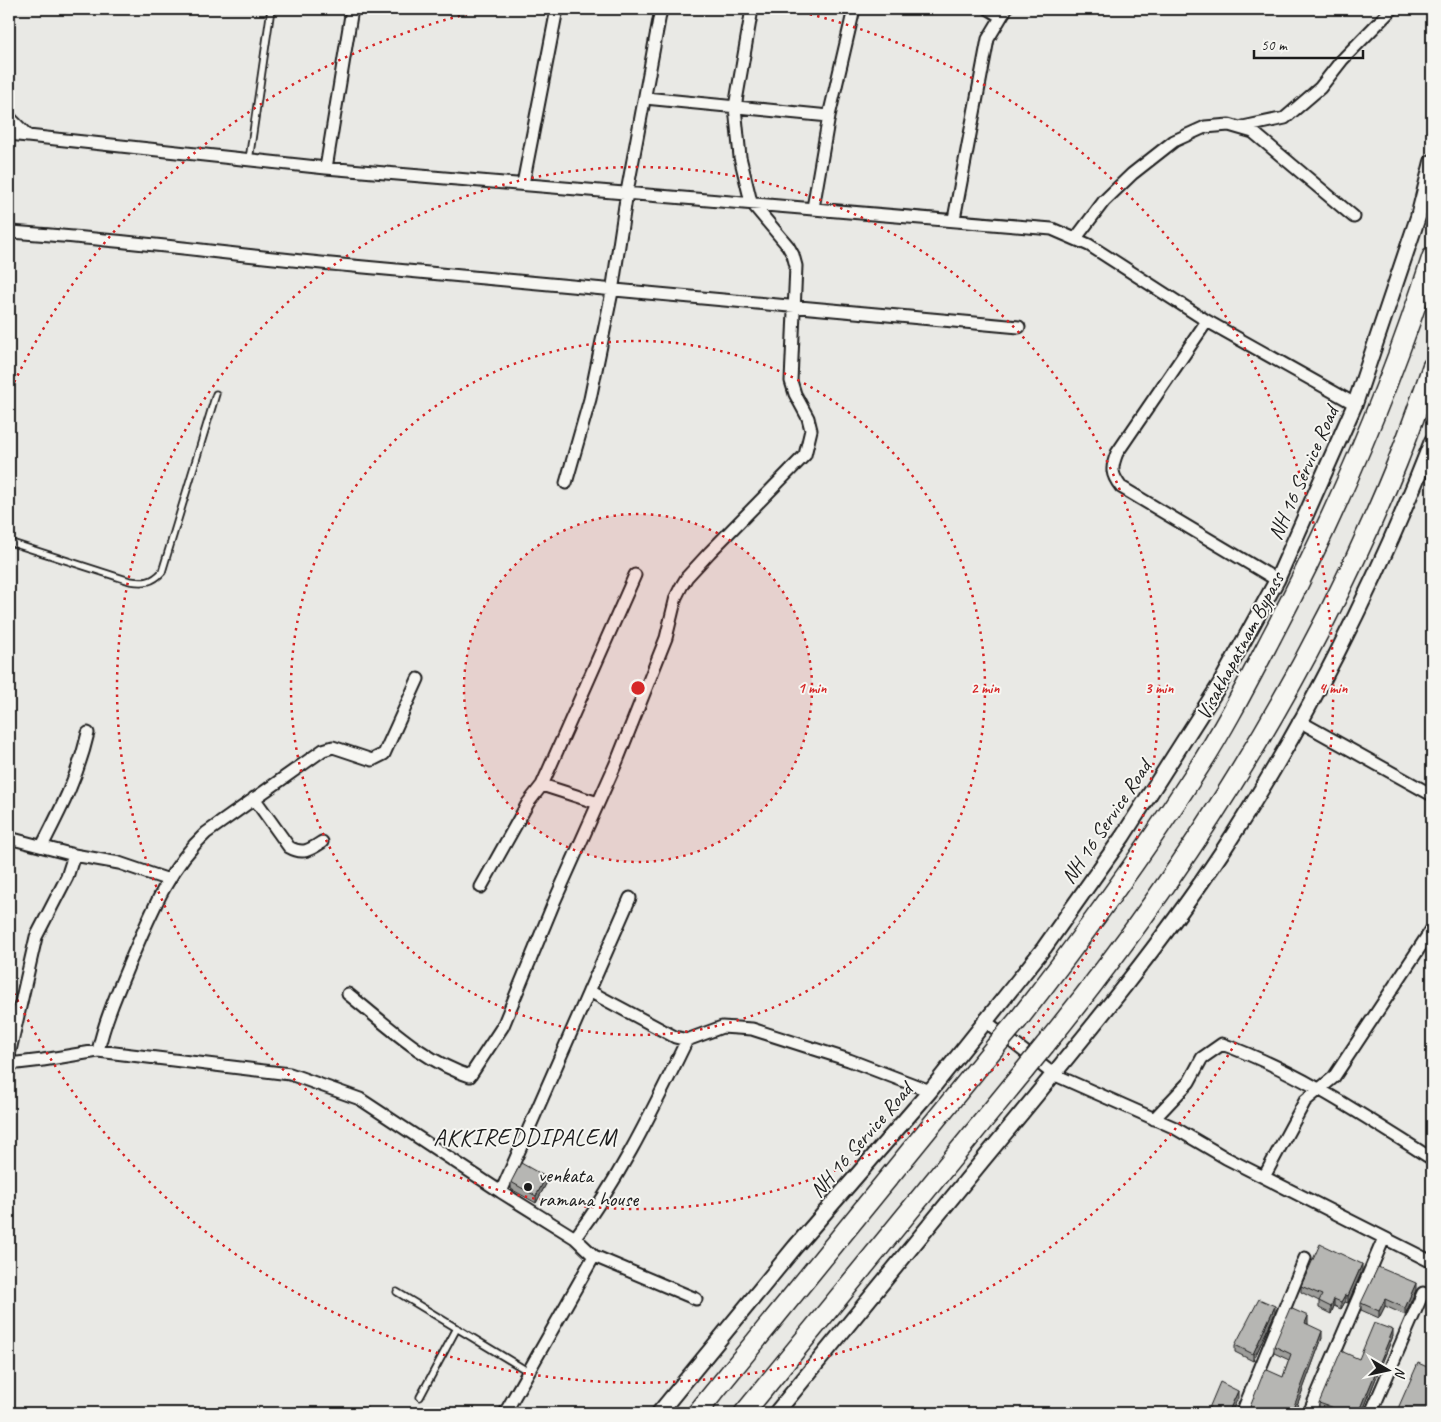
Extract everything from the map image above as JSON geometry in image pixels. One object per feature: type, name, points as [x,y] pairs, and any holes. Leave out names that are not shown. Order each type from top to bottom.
[{"type":"highway","name":"Visakhapatnam Bypass","points":[[697,1413],[1018,1020],[1116,888],[1194,776],[1252,674],[1313,558],[1358,457],[1414,313],[1432,257]]},
{"type":"highway","points":[[744,1413],[1045,1045],[1162,892],[1222,800],[1282,700],[1340,589],[1397,463],[1432,367]]},
{"type":"street","points":[[326,168],[352,9]]},
{"type":"street","points":[[523,184],[557,9]]},
{"type":"street","points":[[566,483],[590,399],[612,292],[627,192],[661,9]]},
{"type":"street","points":[[348,994],[425,1054],[454,1071],[470,1076],[503,1026],[666,638],[676,597],[681,587],[687,577],[710,552],[805,455],[811,430],[791,381],[796,266],[793,254],[751,202],[740,157],[735,106],[752,9]]},
{"type":"street","points":[[813,208],[829,116],[854,9]]},
{"type":"street","points":[[954,220],[988,39],[1003,12],[989,9]]},
{"type":"street","points":[[1243,127],[1285,118],[1320,88],[1342,60],[1392,9]]},
{"type":"street","points":[[645,98],[829,116]]},
{"type":"street","points":[[9,117],[28,136]]},
{"type":"street","points":[[1076,238],[1104,200],[1132,174],[1174,141],[1205,127],[1229,124],[1243,127],[1253,132],[1354,217]]},
{"type":"street","points":[[9,134],[326,168],[751,202],[1052,229],[1076,238],[1206,321],[1355,404]]},
{"type":"street","name":"NH 16 Service Road","points":[[659,1413],[795,1247],[930,1091],[984,1020],[1044,948],[1123,836],[1220,684],[1277,580],[1355,404],[1418,217],[1432,162]]},
{"type":"street","points":[[9,232],[222,251],[612,292],[1019,327]]},
{"type":"street","points":[[1206,321],[1116,453],[1112,465],[1113,476],[1121,487],[1277,580]]},
{"type":"street","points":[[776,1413],[1098,1020],[1169,927],[1222,852],[1299,721],[1370,586],[1432,441]]},
{"type":"street","points":[[481,887],[528,803],[542,785],[635,574]]},
{"type":"street","points":[[98,1051],[104,1025],[144,930],[169,880],[189,848],[206,833],[323,750],[333,747],[363,758],[378,758],[384,754],[418,679]]},
{"type":"street","points":[[1299,721],[1432,795]]},
{"type":"street","points":[[42,846],[74,783],[88,733]]},
{"type":"street","points":[[542,785],[598,803]]},
{"type":"street","points":[[254,798],[289,847],[297,852],[306,852],[322,842]]},
{"type":"street","points":[[9,838],[74,855],[119,863],[169,880]]},
{"type":"street","points":[[9,1055],[36,937],[67,877],[74,855]]},
{"type":"street","points":[[501,1192],[630,898]]},
{"type":"street","points":[[1264,1177],[1305,1100],[1334,1077],[1432,929]]},
{"type":"street","points":[[589,991],[675,1037],[687,1040],[722,1027],[752,1030],[849,1060],[930,1091]]},
{"type":"street","points":[[984,1020],[1054,1074],[1154,1119],[1432,1262]]},
{"type":"street","points":[[575,1238],[602,1202],[632,1150],[687,1040]]},
{"type":"street","points":[[1154,1119],[1189,1082],[1202,1058],[1222,1044],[1254,1055],[1320,1088],[1432,1159]]},
{"type":"street","points":[[9,1064],[98,1051],[290,1074],[360,1099],[501,1192],[575,1238],[594,1256],[696,1299]]},
{"type":"street","points":[[1309,1413],[1384,1238]]},
{"type":"street","points":[[505,1413],[594,1256]]},
{"type":"street","points":[[1242,1413],[1305,1258]]},
{"type":"street","points":[[1371,1413],[1423,1293]]},
{"type":"lane","points":[[249,160],[271,9]]},
{"type":"lane","points":[[9,542],[118,577],[144,583],[155,580],[162,572],[216,394]]},
{"type":"lane","points":[[397,1292],[528,1372]]},
{"type":"lane","points":[[420,1397],[457,1328]]},
{"type":"building","name":"venkata ramana house","points":[[521,1163],[546,1177],[536,1196],[511,1182]]},
{"type":"building","points":[[1320,1244],[1362,1264],[1348,1296],[1345,1295],[1341,1302],[1334,1299],[1331,1307],[1319,1301],[1322,1295],[1301,1286]]},
{"type":"building","points":[[1378,1267],[1416,1283],[1405,1308],[1385,1299],[1379,1311],[1361,1303]]},
{"type":"building","points":[[1259,1299],[1275,1306],[1253,1354],[1235,1345]]},
{"type":"building","points":[[1290,1308],[1308,1316],[1305,1323],[1322,1331],[1291,1413],[1267,1413],[1250,1407],[1265,1369],[1283,1377],[1291,1354],[1274,1346]]},
{"type":"building","points":[[1374,1323],[1393,1330],[1359,1413],[1338,1413],[1339,1410],[1319,1403],[1341,1351],[1359,1359]]},
{"type":"building","points":[[1418,1363],[1432,1369],[1432,1413],[1396,1413]]},
{"type":"building","points":[[1220,1382],[1238,1391],[1228,1413],[1207,1413]]},
{"type":"building","points":[[356,1408],[368,1408],[368,1413],[356,1413]]},
{"type":"building","points":[[1028,1408],[1046,1413],[1026,1413]]},
{"type":"place","name":"venkata ramana house","points":[[528,1187]]},
{"type":"district","name":"AKKIREDDIPALEM","points":[[525,1137]]}]
